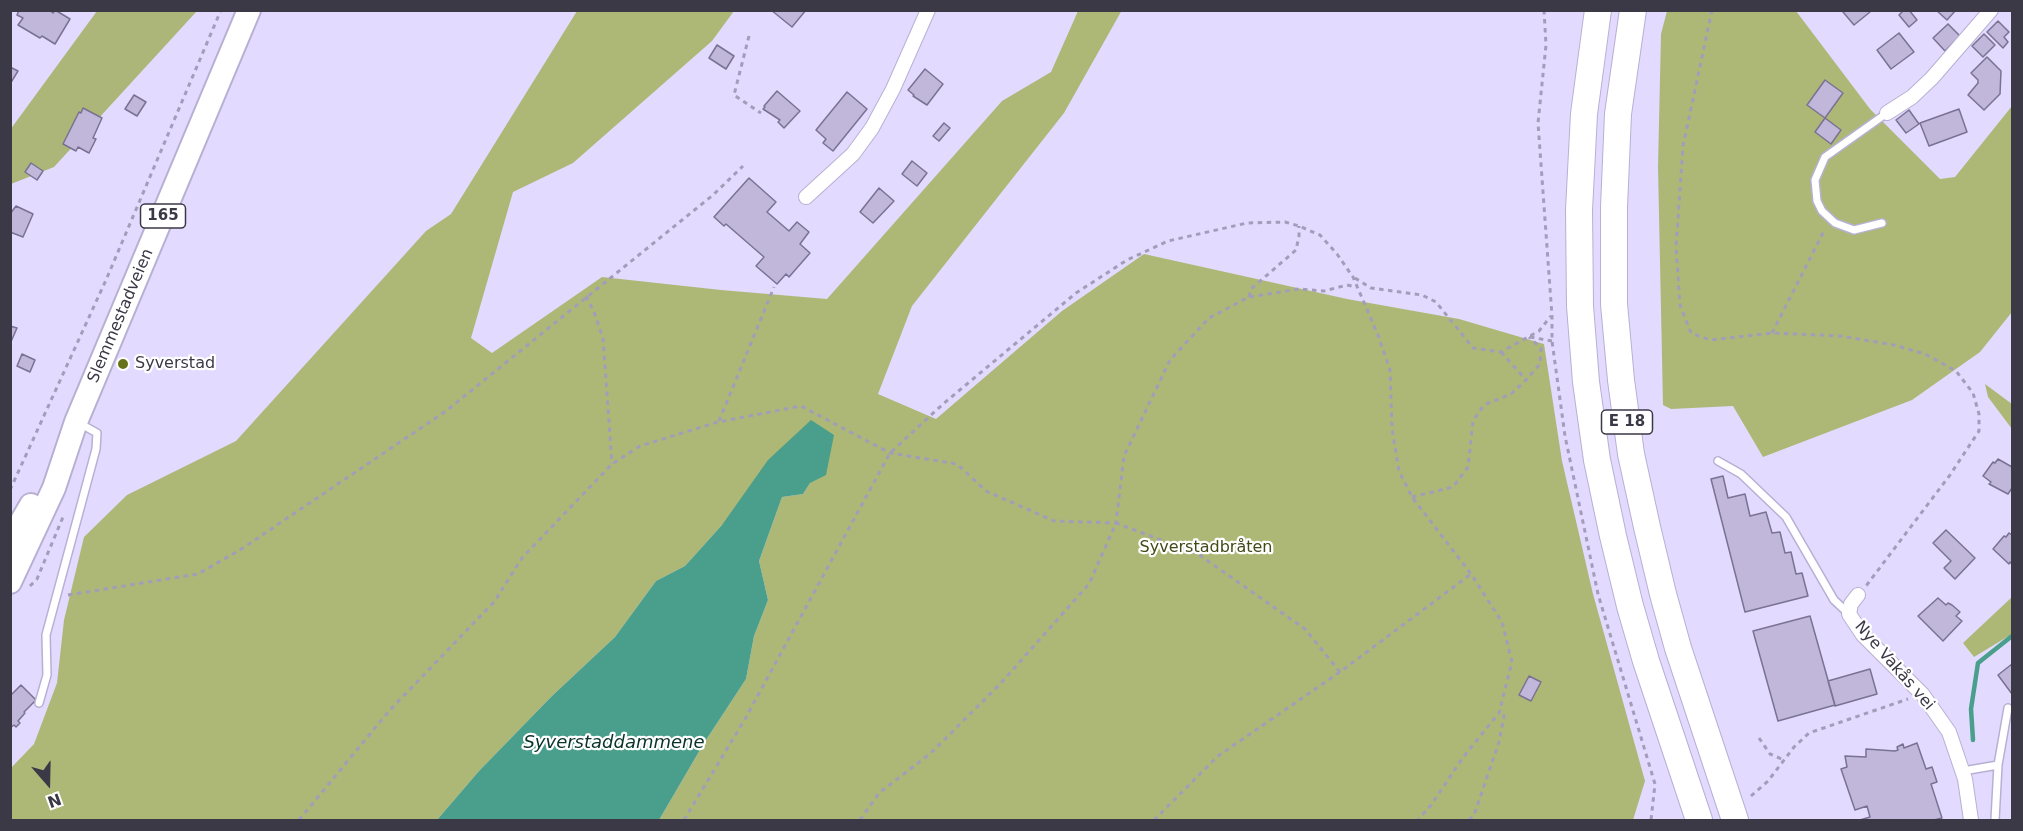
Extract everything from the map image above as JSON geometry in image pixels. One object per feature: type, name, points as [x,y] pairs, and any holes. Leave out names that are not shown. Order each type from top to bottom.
[{"type":"highway","name":"E 18","points":[[1598,10],[1584,114],[1579,210],[1580,306],[1586,382],[1597,460],[1624,583],[1646,661],[1699,820]]},
{"type":"highway","name":"E 18","points":[[1633,10],[1618,114],[1614,207],[1614,304],[1621,380],[1631,454],[1663,594],[1678,648],[1735,820]]},
{"type":"main road","name":"Slemmestadveien","points":[[10,582],[54,488],[76,422],[249,10]]},
{"type":"main road","name":"Slemmestadveien","points":[[10,541],[76,422]]},
{"type":"street","points":[[806,197],[853,154],[872,128],[893,89],[928,10]]},
{"type":"street","points":[[1887,113],[1912,97],[1932,78],[1991,10]]},
{"type":"street","name":"Nye Vakås vei","points":[[1858,595],[1851,604],[1849,614],[1863,635],[1923,695],[1949,732],[1963,771],[1971,820]]},
{"type":"lane","points":[[1882,223],[1854,230],[1842,227],[1822,211],[1817,201],[1815,187],[1816,173],[1825,157],[1887,113]]},
{"type":"lane","points":[[39,704],[47,675],[46,634],[98,438],[94,430],[76,422]]},
{"type":"lane","name":"Nye Vakås vei","points":[[1718,461],[1740,474],[1786,517],[1834,600],[1849,614]]},
{"type":"lane","points":[[1995,820],[1998,765],[2008,708]]},
{"type":"lane","points":[[1963,771],[1998,765]]},
{"type":"path","points":[[10,490],[106,279],[221,10]]},
{"type":"path","points":[[1544,10],[1546,45],[1538,123],[1552,341],[1564,436],[1598,594],[1655,784],[1651,820]]},
{"type":"path","points":[[1712,10],[1683,146],[1676,248],[1680,305],[1691,333],[1710,340],[1772,333],[1840,336],[1894,345],[1924,354],[1956,371],[1973,393],[1979,414],[1979,431],[1950,475],[1858,595]]},
{"type":"path","points":[[749,36],[734,95],[760,113]]},
{"type":"path","points":[[57,598],[198,574],[243,548],[446,411],[713,195],[743,166]]},
{"type":"path","points":[[1772,333],[1830,219]]},
{"type":"path","points":[[684,820],[745,719],[890,453],[943,404],[1076,293],[1127,260],[1168,241],[1247,223],[1285,222],[1320,236],[1337,254],[1353,277],[1390,370],[1392,429],[1399,471],[1412,497],[1471,574],[1502,622],[1512,662],[1500,710],[1418,820]]},
{"type":"path","points":[[1249,297],[1251,289],[1296,250],[1299,226]]},
{"type":"path","points":[[1353,277],[1371,288],[1422,295],[1436,302],[1473,348],[1501,352],[1539,331],[1552,316]]},
{"type":"path","points":[[860,820],[879,793],[931,753],[1001,682],[1089,584],[1116,523],[1124,456],[1170,360],[1209,318],[1249,297],[1299,289],[1324,291],[1347,285],[1358,287]]},
{"type":"path","points":[[718,422],[774,287]]},
{"type":"path","points":[[586,297],[603,338],[612,464]]},
{"type":"path","points":[[1529,337],[1552,341]]},
{"type":"path","points":[[1412,497],[1453,487],[1467,467],[1473,422],[1484,405],[1511,394],[1540,364],[1540,348],[1529,337]]},
{"type":"path","points":[[1501,352],[1526,380]]},
{"type":"path","points":[[299,820],[389,711],[494,602],[522,558],[612,464],[640,446],[718,422],[801,406],[890,453],[957,464],[986,491],[1054,521],[1116,523],[1198,554],[1305,629],[1340,672]]},
{"type":"path","points":[[1154,820],[1218,756],[1340,672],[1471,574]]},
{"type":"path","points":[[1751,796],[1768,781],[1809,733],[1923,695]]},
{"type":"path","points":[[1469,820],[1474,815],[1499,742],[1504,716],[1500,710]]},
{"type":"path","points":[[1760,738],[1770,754],[1784,760]]},
{"type":"shaded area","points":[[97,11],[197,11],[54,167],[11,184],[10,130]]},
{"type":"green space","name":"Syverstadbråten","points":[[1122,10],[1064,113],[912,306],[878,394],[936,419],[1062,311],[1144,254],[1347,299],[1459,319],[1544,344],[1562,461],[1593,594],[1645,781],[1633,820],[659,820],[704,743],[746,679],[754,636],[768,600],[759,561],[782,497],[803,494],[810,483],[722,525],[685,566],[656,581],[615,637],[552,696],[479,771],[437,820],[11,820],[10,769],[34,744],[57,683],[64,620],[84,537],[127,495],[236,441],[426,231],[451,214],[577,11],[734,11],[712,41],[573,163],[513,192],[471,338],[492,353],[602,277],[827,299],[1002,101],[1051,72],[1078,11]]},
{"type":"green space","points":[[1667,11],[1796,11],[1870,109],[1940,179],[1955,177],[2012,106],[2012,312],[1980,352],[1912,400],[1763,457],[1733,406],[1671,409],[1663,405],[1658,167],[1661,34]]},
{"type":"green space","points":[[1985,384],[2012,404],[2012,429],[1988,397]]},
{"type":"green space","points":[[2012,597],[2012,634],[1974,657],[1963,643]]},
{"type":"water","name":"Syverstaddammene","points":[[811,420],[834,435],[826,475],[810,483],[803,494],[782,497],[759,561],[768,600],[754,636],[746,679],[704,743],[659,820],[437,820],[479,771],[552,696],[615,637],[656,581],[685,566],[722,525],[768,460]]},
{"type":"building","points":[[19,10],[49,10],[53,13],[55,10],[70,19],[55,44],[18,25],[23,18],[17,15]]},
{"type":"building","points":[[771,10],[806,10],[792,27]]},
{"type":"building","points":[[1845,10],[1868,10],[1870,12],[1854,25],[1843,12]]},
{"type":"building","points":[[1904,10],[1909,10],[1917,20],[1909,27],[1899,15]]},
{"type":"building","points":[[1936,10],[1956,10],[1947,20]]},
{"type":"building","points":[[1998,21],[2009,32],[2004,37],[2008,42],[2003,48],[1987,32]]},
{"type":"building","points":[[1948,24],[1960,36],[1945,51],[1933,38]]},
{"type":"building","points":[[1899,33],[1914,52],[1891,69],[1877,50]]},
{"type":"building","points":[[1984,34],[1995,45],[1983,57],[1972,46]]},
{"type":"building","points":[[717,45],[734,56],[726,69],[709,58]]},
{"type":"building","points":[[1987,57],[2001,71],[2000,94],[1984,110],[1968,95],[1978,83],[1971,73]]},
{"type":"building","points":[[10,67],[18,71],[10,84]]},
{"type":"building","points":[[925,69],[943,84],[927,105],[908,90]]},
{"type":"building","points":[[1825,80],[1843,93],[1825,118],[1807,105]]},
{"type":"building","points":[[777,91],[800,111],[784,128],[778,122],[780,120],[763,109]]},
{"type":"building","points":[[847,92],[867,109],[833,151],[823,143],[826,139],[816,130]]},
{"type":"building","points":[[134,95],[146,102],[137,116],[125,109]]},
{"type":"building","points":[[83,108],[102,118],[89,153],[78,147],[76,151],[63,144]]},
{"type":"building","points":[[1959,109],[1967,132],[1929,146],[1920,123]]},
{"type":"building","points":[[1909,110],[1919,124],[1906,133],[1896,120]]},
{"type":"building","points":[[1825,118],[1841,130],[1831,144],[1815,132]]},
{"type":"building","points":[[944,123],[950,128],[939,141],[933,136]]},
{"type":"building","points":[[912,161],[927,173],[917,186],[902,174]]},
{"type":"building","points":[[31,163],[43,171],[37,180],[25,172]]},
{"type":"building","points":[[749,178],[776,202],[767,212],[789,231],[797,222],[809,232],[800,244],[810,253],[789,277],[786,274],[777,284],[756,266],[764,257],[726,224],[724,226],[714,217]]},
{"type":"building","points":[[879,188],[894,201],[873,223],[860,212]]},
{"type":"building","points":[[16,206],[33,214],[23,237],[10,232],[10,214]]},
{"type":"building","points":[[10,326],[17,328],[10,344]]},
{"type":"building","points":[[22,354],[35,360],[30,372],[17,366]]},
{"type":"building","points":[[1998,459],[2012,467],[2012,488],[2008,494],[1989,484],[1991,482],[1983,476]]},
{"type":"building","points":[[1723,476],[1728,498],[1745,494],[1750,516],[1766,512],[1772,533],[1780,532],[1785,553],[1791,552],[1796,574],[1802,573],[1808,596],[1745,612],[1711,479]]},
{"type":"building","points":[[1946,530],[1975,558],[1955,579],[1944,568],[1951,561],[1933,543]]},
{"type":"building","points":[[2009,533],[2012,535],[2012,564],[2010,562],[2009,564],[1993,549]]},
{"type":"building","points":[[1938,598],[1960,612],[1956,616],[1962,621],[1943,641],[1918,616]]},
{"type":"building","points":[[1810,616],[1835,705],[1778,721],[1753,631]]},
{"type":"building","points":[[2012,664],[2012,694],[1998,675]]},
{"type":"building","points":[[1870,669],[1877,694],[1835,706],[1828,681]]},
{"type":"building","points":[[1529,676],[1541,682],[1531,701],[1519,695]]},
{"type":"building","points":[[21,685],[36,700],[24,712],[18,721],[20,723],[10,728],[10,696]]},
{"type":"building","points":[[1917,743],[1926,769],[1932,767],[1937,782],[1931,784],[1942,818],[1934,820],[1860,820],[1870,817],[1867,806],[1855,810],[1841,769],[1847,767],[1845,756],[1866,757],[1866,749],[1895,751],[1903,744],[1904,748]]},
{"type":"waterway","points":[[1973,740],[1971,709],[1978,663],[2012,636]]},
{"type":"place","name":"Syverstad","points":[[123,364]]}]
